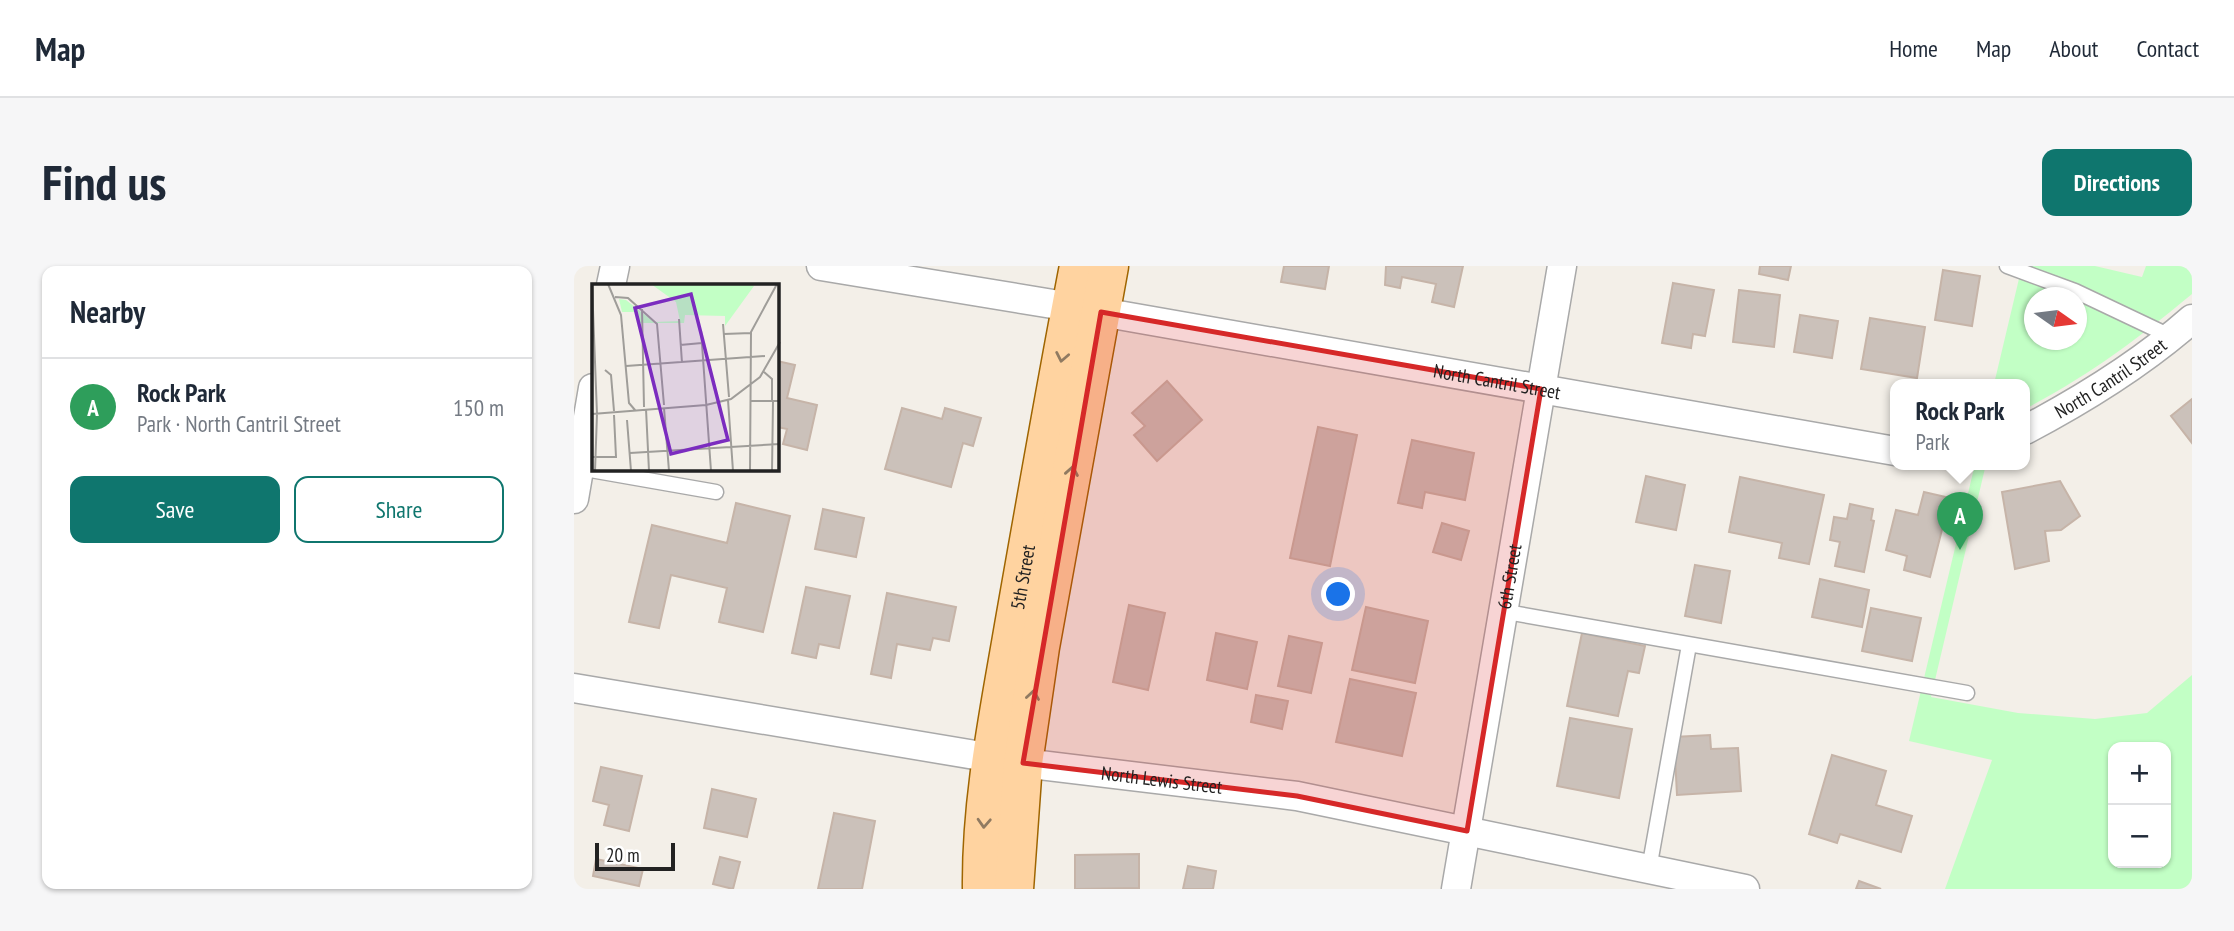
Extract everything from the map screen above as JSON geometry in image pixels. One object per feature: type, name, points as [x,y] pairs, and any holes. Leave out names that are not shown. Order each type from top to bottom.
[{"type":"main road","name":"5th Street","points":[[982,889],[985,813],[1007,760],[1086,309],[1079,266]]},
{"type":"main road","name":"5th Street","points":[[1086,309],[1110,266]]},
{"type":"main road","name":"5th Street","points":[[1007,760],[1014,889]]},
{"type":"street","points":[[611,284],[615,266]]},
{"type":"street","name":"North Cantril Street","points":[[821,266],[1086,309],[1890,450]]},
{"type":"street","name":"6th Street","points":[[1456,889],[1501,611],[1562,266]]},
{"type":"street","name":"North Cantril Street","points":[[2030,427],[2072,406],[2182,328]]},
{"type":"street","points":[[574,499],[592,394]]},
{"type":"street","name":"North Lewis Street","points":[[574,688],[1007,760],[1297,796],[1745,889]]},
{"type":"lane","points":[[2007,266],[2182,328]]},
{"type":"lane","points":[[579,468],[592,470]]},
{"type":"lane","points":[[596,471],[716,492]]},
{"type":"lane","points":[[1501,611],[1967,693]]},
{"type":"lane","points":[[1649,869],[1689,645]]},
{"type":"highlighted area","points":[[1101,312],[1541,389],[1467,831],[1297,796],[1023,763]]},
{"type":"green space","points":[[2022,266],[2095,266],[2142,277],[2146,266],[2192,266],[2192,294],[2092,370],[2030,406],[2030,379],[1995,379]]},
{"type":"green space","points":[[1974,470],[1985,470],[1931,697],[2018,713],[2095,719],[2147,713],[2192,675],[2192,889],[1945,889],[1992,760],[1909,741]]},
{"type":"building","points":[[1284,266],[1329,266],[1325,289],[1281,282]]},
{"type":"building","points":[[1386,266],[1463,266],[1454,307],[1432,302],[1436,284],[1402,277],[1400,288],[1385,285]]},
{"type":"building","points":[[1760,266],[1791,266],[1788,280],[1759,274]]},
{"type":"building","points":[[1943,270],[1980,276],[1972,326],[1935,320]]},
{"type":"building","points":[[1673,283],[1714,290],[1705,336],[1693,334],[1691,348],[1662,343]]},
{"type":"building","points":[[1739,290],[1780,295],[1774,347],[1733,342]]},
{"type":"building","points":[[1800,315],[1838,321],[1832,358],[1794,352]]},
{"type":"building","points":[[1870,318],[1925,327],[1917,378],[1861,369]]},
{"type":"building","points":[[779,361],[795,365],[787,398],[817,405],[807,450],[783,444],[787,429],[779,427]]},
{"type":"building","points":[[1167,381],[1202,420],[1157,461],[1134,435],[1145,426],[1132,413]]},
{"type":"building","points":[[2192,399],[2192,443],[2171,416]]},
{"type":"building","points":[[902,408],[942,419],[945,408],[981,418],[973,446],[963,443],[951,487],[885,469]]},
{"type":"building","points":[[1318,427],[1357,435],[1330,566],[1290,558]]},
{"type":"building","points":[[1412,440],[1474,453],[1465,500],[1425,492],[1422,508],[1398,503]]},
{"type":"building","points":[[1646,476],[1685,485],[1676,530],[1636,522]]},
{"type":"building","points":[[1740,477],[1824,495],[1809,564],[1779,558],[1782,543],[1729,532]]},
{"type":"building","points":[[2060,481],[2080,516],[2061,530],[2045,531],[2049,561],[2015,569],[2002,492]]},
{"type":"building","points":[[1924,492],[1950,498],[1930,577],[1904,570],[1907,556],[1886,550],[1896,510],[1918,515]]},
{"type":"building","points":[[736,503],[790,516],[763,632],[719,622],[727,588],[671,575],[659,628],[629,622],[652,525],[727,543]]},
{"type":"building","points":[[1850,504],[1873,509],[1871,520],[1874,521],[1864,572],[1835,566],[1840,542],[1830,540],[1834,517],[1847,519]]},
{"type":"building","points":[[823,509],[864,518],[856,557],[815,549]]},
{"type":"building","points":[[1442,523],[1469,531],[1461,560],[1433,552]]},
{"type":"building","points":[[1695,565],[1730,571],[1721,623],[1685,616]]},
{"type":"building","points":[[1820,579],[1869,590],[1862,627],[1812,617]]},
{"type":"building","points":[[806,587],[850,596],[839,648],[819,644],[816,658],[792,653]]},
{"type":"building","points":[[887,593],[956,607],[949,641],[933,638],[930,650],[897,644],[891,678],[871,674]]},
{"type":"building","points":[[1129,605],[1165,613],[1148,690],[1113,682]]},
{"type":"building","points":[[1366,607],[1428,621],[1415,683],[1352,670]]},
{"type":"building","points":[[1871,608],[1921,618],[1912,661],[1862,651]]},
{"type":"building","points":[[1216,633],[1257,642],[1247,689],[1207,680]]},
{"type":"building","points":[[1582,633],[1645,646],[1639,673],[1628,671],[1618,716],[1567,706]]},
{"type":"building","points":[[1289,636],[1322,643],[1311,693],[1278,686]]},
{"type":"building","points":[[1350,679],[1416,693],[1402,756],[1336,742]]},
{"type":"building","points":[[1256,695],[1288,701],[1282,729],[1251,722]]},
{"type":"building","points":[[1570,718],[1632,729],[1619,798],[1557,786]]},
{"type":"building","points":[[1710,735],[1711,749],[1738,748],[1741,791],[1677,795],[1674,737]]},
{"type":"building","points":[[1832,755],[1886,771],[1876,805],[1912,816],[1901,852],[1840,834],[1837,843],[1809,834]]},
{"type":"building","points":[[601,767],[642,776],[629,831],[604,825],[609,805],[593,801]]},
{"type":"building","points":[[712,789],[756,799],[747,837],[704,828]]},
{"type":"building","points":[[834,813],[875,821],[862,889],[818,889]]},
{"type":"building","points":[[1139,854],[1139,888],[1075,889],[1075,855]]},
{"type":"building","points":[[720,857],[740,862],[733,889],[713,884]]},
{"type":"building","points":[[596,859],[643,869],[639,886],[593,876]]},
{"type":"building","points":[[1188,866],[1216,871],[1213,889],[1183,889]]},
{"type":"building","points":[[1859,881],[1881,889],[1856,889]]},
{"type":"place","name":"Rock Park","points":[[1960,550]]}]
